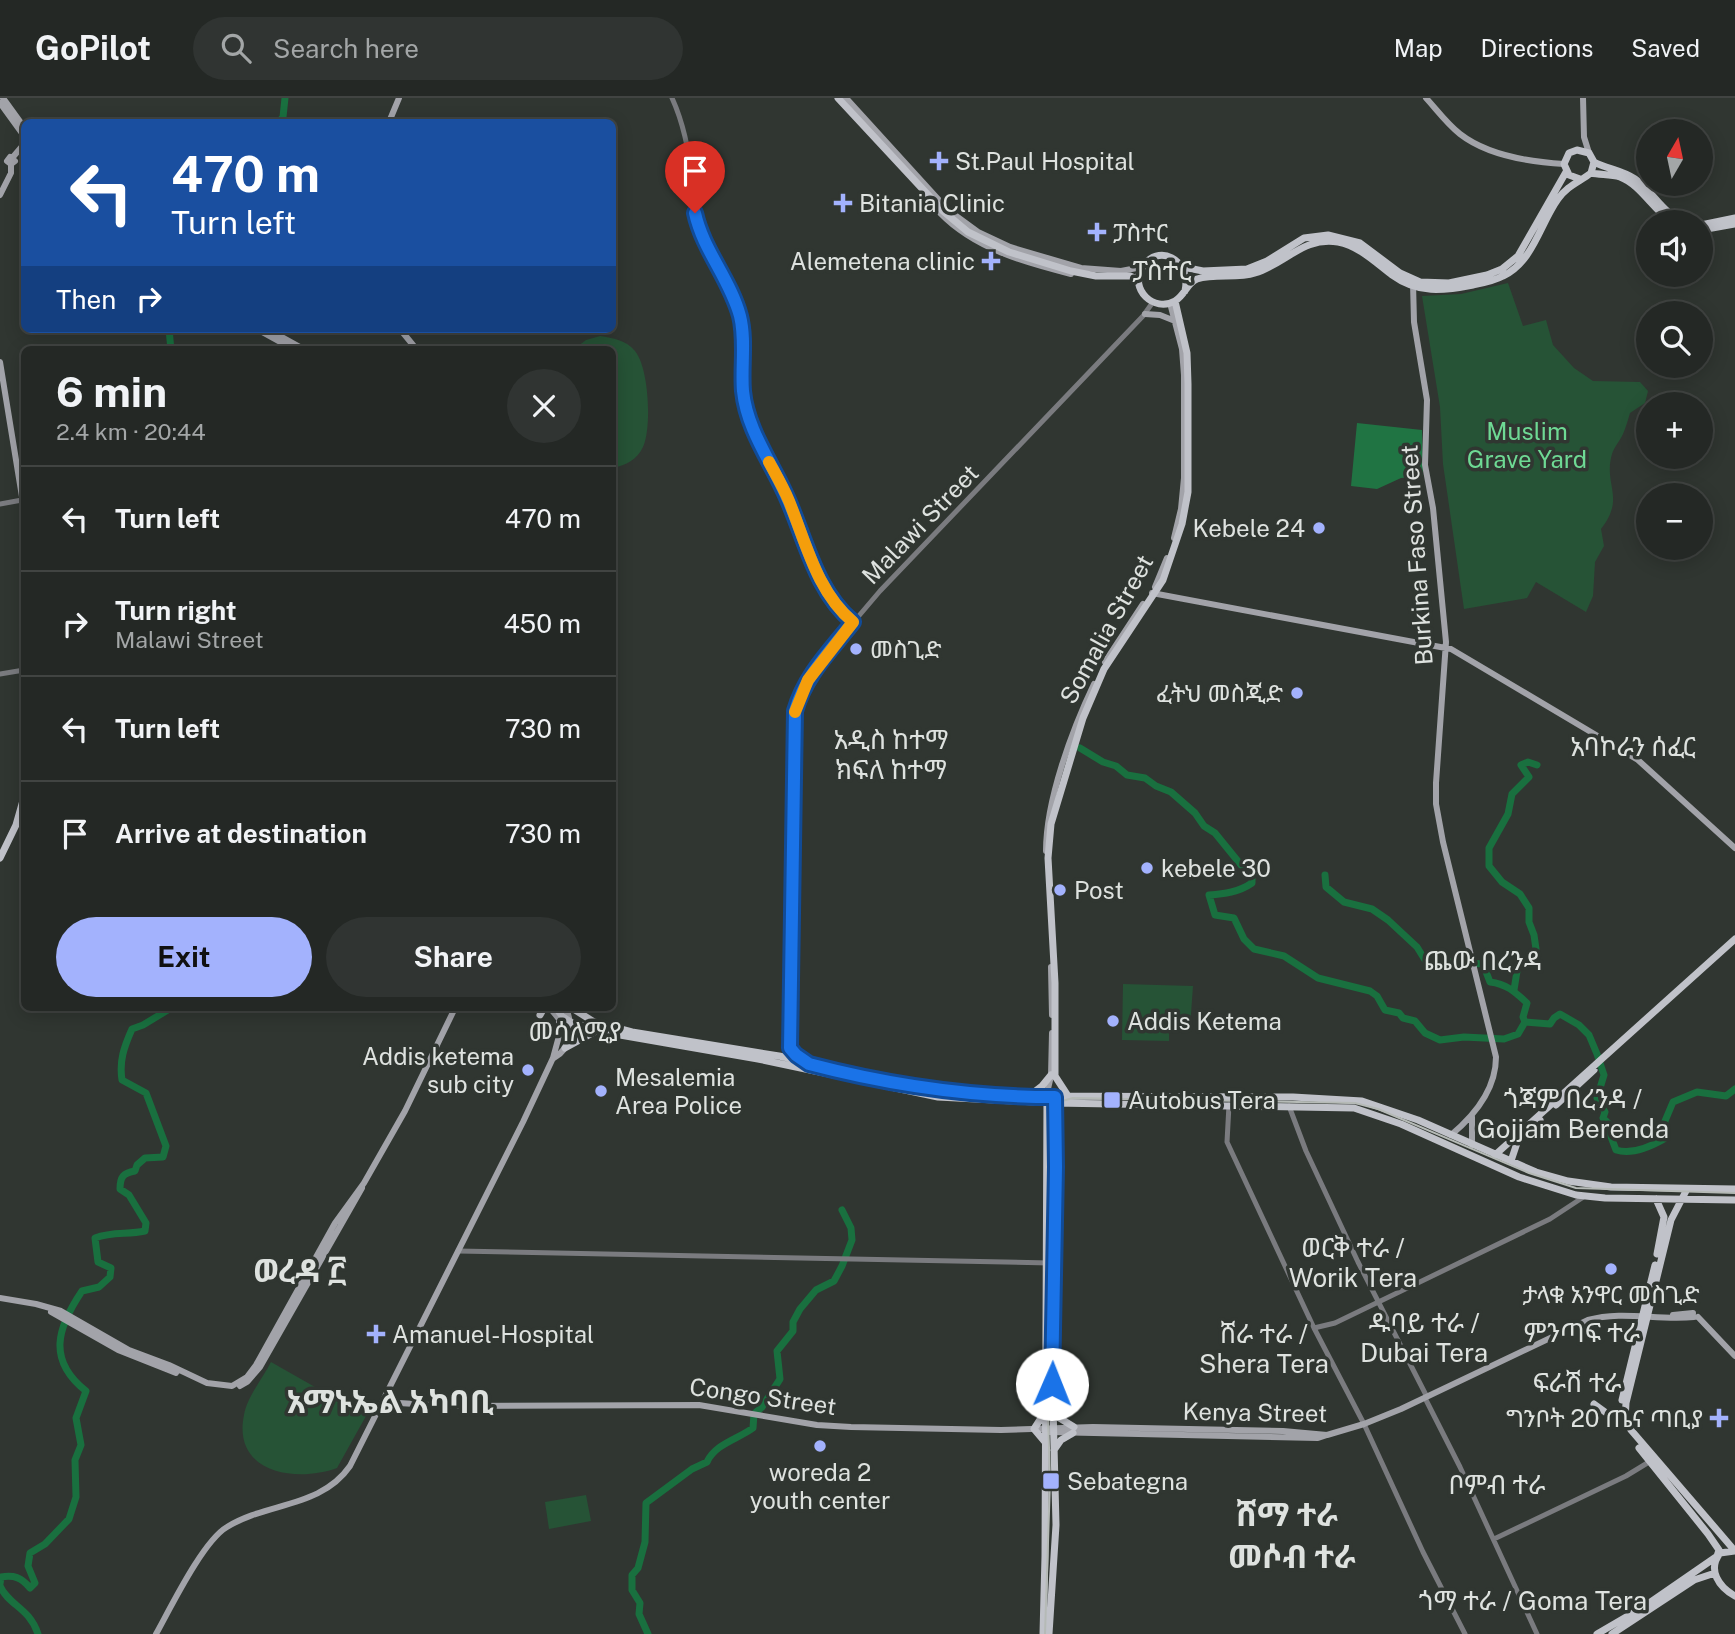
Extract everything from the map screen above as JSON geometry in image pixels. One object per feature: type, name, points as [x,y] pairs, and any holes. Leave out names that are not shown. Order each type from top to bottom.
[{"type":"main road","points":[[3,98],[21,123]]},
{"type":"main road","points":[[390,119],[399,98]]},
{"type":"main road","points":[[840,98],[937,203],[961,225],[1017,252],[1088,272],[1128,274],[1161,256],[1172,258],[1183,267],[1203,271],[1247,269],[1267,261],[1304,238],[1328,235],[1360,243],[1413,284],[1449,283],[1487,275],[1502,269],[1521,252],[1565,168],[1566,156],[1584,137]]},
{"type":"main road","points":[[840,98],[936,204],[968,232],[1009,252],[1071,271],[1130,276],[1139,281]]},
{"type":"main road","points":[[1426,98],[1454,128],[1473,142],[1565,168],[1572,177],[1580,179]]},
{"type":"main road","points":[[1583,98],[1584,137],[1588,153],[1594,162],[1636,179],[1664,210]]},
{"type":"main road","points":[[0,103],[21,132]]},
{"type":"main road","points":[[0,195],[11,173],[12,161],[21,148]]},
{"type":"main road","points":[[1573,151],[1588,153]]},
{"type":"main road","points":[[1591,173],[1594,162]]},
{"type":"main road","points":[[1141,268],[1139,281],[1142,293],[1153,302],[1173,302],[1190,284],[1199,279],[1234,277],[1258,272],[1305,245],[1328,241],[1346,244],[1359,250],[1395,277],[1431,290],[1450,290],[1506,275],[1526,256],[1557,200],[1580,179],[1591,173],[1622,178],[1635,187],[1657,210]]},
{"type":"main road","points":[[1713,224],[1735,218]]},
{"type":"main road","points":[[1713,227],[1735,224]]},
{"type":"main road","points":[[1183,267],[1187,277],[1185,291]]},
{"type":"main road","name":"Burkina Faso Street","points":[[1413,284],[1414,322],[1427,400],[1425,465],[1433,508],[1446,647],[1436,804],[1496,1056],[1495,1075],[1472,1117],[1451,1135]]},
{"type":"main road","points":[[1067,1100],[1055,1076],[1055,983],[1048,858],[1051,824],[1083,718],[1104,669],[1163,580],[1182,524],[1188,492],[1187,353],[1173,302]]},
{"type":"main road","name":"Somalia Street","points":[[1051,1100],[1051,979],[1046,858],[1049,820],[1067,750],[1081,711],[1101,668],[1154,593],[1175,533],[1183,496],[1184,365],[1173,302]]},
{"type":"main road","points":[[1145,314],[1160,315],[1175,321]]},
{"type":"main road","points":[[264,333],[288,346]]},
{"type":"main road","points":[[274,333],[298,346]]},
{"type":"main road","points":[[0,362],[21,494]]},
{"type":"main road","points":[[1154,593],[1446,647],[1638,760],[1735,848]]},
{"type":"main road","points":[[0,858],[16,825],[21,808]]},
{"type":"main road","points":[[1496,1155],[1735,941]]},
{"type":"main road","points":[[0,1299],[36,1304],[129,1350],[192,1377],[227,1387],[238,1383],[247,1377],[256,1365],[335,1223],[363,1183],[408,1104],[455,1011]]},
{"type":"main road","points":[[73,1320],[128,1355],[191,1381],[228,1389],[247,1382],[260,1367],[407,1113],[456,1011]]},
{"type":"main road","points":[[156,1634],[208,1546],[220,1532],[239,1520],[307,1498],[335,1484],[350,1466],[553,1058],[559,1036],[559,1019],[555,1011]]},
{"type":"main road","points":[[556,1011],[572,1023],[779,1056],[788,1062],[949,1092],[1032,1099],[1051,1118]]},
{"type":"main road","points":[[565,1048],[572,1023],[567,1011]]},
{"type":"main road","points":[[576,1011],[599,1027],[788,1062],[938,1097],[1051,1100],[1293,1097],[1362,1101],[1396,1112],[1540,1174],[1578,1183],[1611,1187],[1735,1189]]},
{"type":"main road","points":[[553,1058],[599,1027]]},
{"type":"main road","points":[[779,1056],[790,1046],[796,1055],[809,1064]]},
{"type":"main road","points":[[1032,1099],[1050,1076]]},
{"type":"main road","points":[[1511,1161],[1514,1147],[1519,1140],[1566,1092]]},
{"type":"main road","points":[[1042,1634],[1044,1430],[1049,1413],[1049,1263],[1056,1167],[1051,1100]]},
{"type":"main road","points":[[1067,1100],[1332,1107],[1372,1113],[1519,1177],[1585,1196],[1735,1200]]},
{"type":"main road","points":[[1051,1118],[1067,1100]]},
{"type":"main road","points":[[1472,1117],[1472,1145]]},
{"type":"main road","points":[[361,1192],[363,1183]]},
{"type":"main road","points":[[1643,1316],[1671,1220],[1686,1189]]},
{"type":"main road","points":[[1703,1189],[1704,1200]]},
{"type":"main road","points":[[1656,1199],[1664,1213],[1663,1230],[1623,1420],[1650,1462],[1708,1534],[1718,1550],[1714,1573],[1722,1587],[1735,1596]]},
{"type":"main road","points":[[0,1299],[60,1314]]},
{"type":"main road","name":"Kenya Street","points":[[1074,1430],[1318,1438],[1364,1424],[1426,1398],[1588,1320],[1695,1316],[1735,1356]]},
{"type":"main road","name":"Congo Street","points":[[383,1402],[447,1406],[682,1404],[832,1426],[1074,1430]]},
{"type":"main road","points":[[1594,1404],[1623,1420],[1735,1551]]},
{"type":"main road","points":[[1049,1413],[1044,1430],[1054,1451],[1055,1539],[1049,1634]]},
{"type":"main road","points":[[1049,1413],[1074,1430],[1061,1440],[1054,1451]]},
{"type":"main road","points":[[1597,1634],[1645,1606],[1725,1551],[1735,1551]]},
{"type":"main road","points":[[1612,1634],[1694,1580],[1714,1573]]},
{"type":"street","points":[[672,98],[680,118],[688,155],[699,229],[741,318],[743,391],[759,442],[785,493],[824,586],[853,622]]},
{"type":"street","name":"Malawi Street","points":[[788,1062],[795,711],[803,690],[812,673],[878,592],[1145,314],[1153,302]]},
{"type":"street","points":[[0,504],[21,500]]},
{"type":"street","points":[[0,674],[21,670]]},
{"type":"street","points":[[1229,1105],[1227,1142],[1314,1328],[1364,1424],[1423,1552],[1465,1634]]},
{"type":"street","points":[[1289,1106],[1306,1151],[1494,1539],[1536,1634]]},
{"type":"street","points":[[1314,1328],[1335,1323],[1378,1303],[1550,1219],[1585,1196]]},
{"type":"street","points":[[458,1251],[1049,1263]]},
{"type":"street","points":[[1494,1539],[1650,1462]]},
{"type":"green space","name":"Muslim Grave Yard","points":[[1508,283],[1523,326],[1546,320],[1553,345],[1574,368],[1593,381],[1640,382],[1648,391],[1636,392],[1636,409],[1630,413],[1612,454],[1612,508],[1601,529],[1604,546],[1595,562],[1593,596],[1586,612],[1536,582],[1527,598],[1464,609],[1443,464],[1440,407],[1422,296],[1461,294]]},
{"type":"green space","points":[[600,336],[623,342],[635,351],[643,370],[648,398],[646,438],[638,455],[616,467],[616,346],[578,346],[586,340]]},
{"type":"green space","points":[[1357,423],[1422,430],[1423,476],[1401,478],[1377,489],[1351,486]]},
{"type":"green space","points":[[1123,984],[1193,986],[1190,1028],[1169,1027],[1169,1041],[1122,1040]]},
{"type":"green space","points":[[271,1362],[366,1416],[337,1468],[303,1474],[286,1473],[257,1461],[248,1450],[243,1435],[244,1415]]},
{"type":"green space","points":[[586,1495],[591,1521],[549,1529],[545,1502]]},
{"type":"waterway","points":[[281,119],[285,98]]},
{"type":"waterway","points":[[169,333],[171,346]]},
{"type":"waterway","points":[[1080,748],[1103,762],[1116,766],[1127,775],[1145,778],[1171,792],[1195,813],[1204,826],[1215,833],[1241,865],[1252,870],[1252,883],[1247,886],[1231,892],[1209,895],[1215,915],[1234,918],[1244,939],[1254,949],[1284,956],[1318,978],[1370,991],[1377,996],[1385,1010],[1415,1021],[1425,1033],[1440,1040],[1464,1037],[1504,1039],[1518,1034],[1525,1022]]},
{"type":"waterway","points":[[1514,990],[1518,965],[1531,961],[1536,949],[1534,935],[1529,922],[1529,908],[1520,894],[1502,882],[1489,866],[1489,848],[1508,814],[1512,794],[1529,777],[1521,765],[1528,762],[1537,765]]},
{"type":"waterway","points":[[1325,875],[1326,887],[1344,902],[1372,909],[1388,920],[1417,947],[1425,960],[1483,964],[1490,982],[1515,992],[1527,1003],[1523,1017],[1525,1022],[1550,1024],[1560,1014],[1579,1025],[1589,1035],[1604,1075],[1597,1098],[1605,1112],[1603,1118],[1611,1126],[1610,1134],[1616,1150],[1635,1151],[1664,1139],[1665,1121],[1673,1102],[1697,1092],[1726,1096],[1735,1089]]},
{"type":"waterway","points":[[0,1584],[1,1577],[10,1576],[20,1579],[30,1588],[35,1583],[28,1566],[30,1553],[45,1544],[69,1519],[76,1497],[75,1460],[81,1445],[76,1418],[86,1391],[65,1368],[60,1343],[62,1331],[82,1291],[99,1287],[110,1277],[111,1268],[98,1262],[95,1238],[145,1231],[146,1223],[129,1195],[120,1189],[121,1181],[125,1174],[135,1171],[145,1158],[163,1157],[166,1146],[146,1093],[122,1080],[122,1060],[132,1029],[166,1011]]},
{"type":"waterway","points":[[648,1634],[639,1614],[640,1603],[632,1590],[632,1575],[638,1568],[645,1542],[646,1503],[692,1469],[707,1462],[721,1446],[753,1428],[754,1414],[762,1407],[780,1379],[777,1351],[793,1331],[793,1322],[800,1309],[816,1290],[834,1281],[842,1266],[852,1240],[851,1228],[842,1210]]},
{"type":"waterway","points":[[0,1586],[8,1598],[30,1618],[38,1634]]},
{"type":"tram line","points":[[1045,1634],[1050,1481],[1047,1381],[1050,1115],[1062,1101],[1073,1098],[1355,1103],[1378,1109],[1529,1173],[1576,1188],[1735,1193]]},
{"type":"slow traffic","points":[[769,462],[789,500],[807,550],[824,586],[853,622],[808,680],[795,712]]},
{"type":"place","name":"St.Paul Hospital","points":[[939,161]]},
{"type":"place","name":"Bitania Clinic","points":[[843,203]]},
{"type":"place","name":"ፓስተር","points":[[1097,232]]},
{"type":"place","name":"Alemetena clinic","points":[[991,261]]},
{"type":"place","name":"Kebele 24","points":[[1319,528]]},
{"type":"place","name":"መስጊድ","points":[[856,649]]},
{"type":"place","name":"ፈትህ መስጂድ","points":[[1297,693]]},
{"type":"place","name":"kebele 30","points":[[1147,868]]},
{"type":"place","name":"Post","points":[[1060,890]]},
{"type":"place","name":"Addis Ketema","points":[[1113,1021]]},
{"type":"place","name":"Addis ketema sub city","points":[[528,1070]]},
{"type":"place","name":"Mesalemia Area Police","points":[[601,1091]]},
{"type":"place","name":"Autobus Tera","points":[[1112,1100]]},
{"type":"place","name":"ታላቁ አንዋር መስጊድ","points":[[1611,1269]]},
{"type":"place","name":"Amanuel-Hospital","points":[[376,1334]]},
{"type":"place","name":"ግንቦት 20 ጤና ጣቢያ","points":[[1719,1418]]},
{"type":"place","name":"woreda 2 youth center","points":[[820,1446]]},
{"type":"place","name":"Sebategna","points":[[1051,1481]]},
{"type":"district","name":"ፓስተር","points":[[1162,270]]},
{"type":"district","name":"አባኮራን ሰፈር","points":[[1633,746]]},
{"type":"district","name":"አዲስ ከተማ ክፍለ ከተማ","points":[[891,754]]},
{"type":"district","name":"ጨው በረንዳ","points":[[1483,960]]},
{"type":"district","name":"መሳለሚያ","points":[[575,1031]]},
{"type":"district","name":"ጎጃም በረንዳ / Gojjam Berenda","points":[[1573,1113]]},
{"type":"district","name":"ወርቅ ተራ / Worik Tera","points":[[1353,1262]]},
{"type":"district","name":"ወረዳ ፫","points":[[300,1270]]},
{"type":"district","name":"ምንጣፍ ተራ","points":[[1582,1332]]},
{"type":"district","name":"ዱባይ ተራ / Dubai Tera","points":[[1424,1337]]},
{"type":"district","name":"ሸራ ተራ / Shera Tera","points":[[1264,1348]]},
{"type":"district","name":"ፍራሽ ተራ","points":[[1577,1382]]},
{"type":"district","name":"አማኑኤል አካባቢ","points":[[390,1401]]},
{"type":"district","name":"ቦምብ ተራ","points":[[1497,1484]]},
{"type":"district","name":"ሸማ ተራ","points":[[1287,1514]]},
{"type":"district","name":"መሶብ ተራ","points":[[1292,1556]]},
{"type":"district","name":"ጎማ ተራ / Goma Tera","points":[[1533,1600]]},
{"type":"route","points":[[695,213],[701,234],[741,318],[743,391],[759,442],[789,500],[807,550],[824,586],[853,622],[812,673],[795,711],[790,1048],[809,1064],[923,1088],[960,1094],[1055,1097],[1052,1384]]}]
